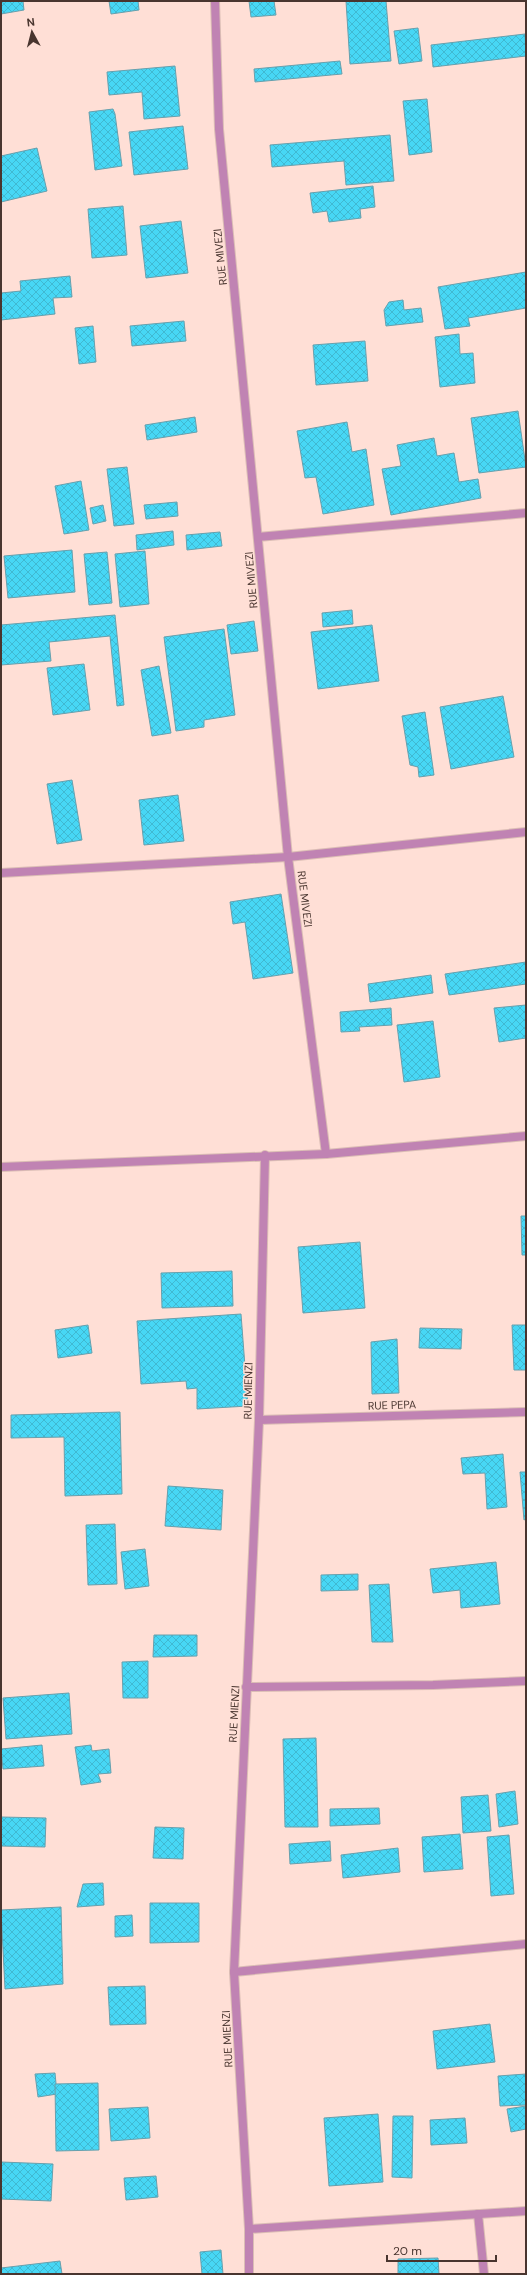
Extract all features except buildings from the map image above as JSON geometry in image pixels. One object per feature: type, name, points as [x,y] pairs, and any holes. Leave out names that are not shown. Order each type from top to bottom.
[{"type":"street","name":"RUE MIVEZI","points":[[215,1],[219,129],[288,857],[326,1154]]},
{"type":"street","points":[[258,537],[526,513]]},
{"type":"street","points":[[1,873],[288,857],[526,832]]},
{"type":"street","points":[[1,1167],[265,1155],[326,1154],[526,1136]]},
{"type":"street","name":"RUE MIENZI","points":[[249,2274],[249,2229],[234,1972],[258,1420],[265,1155]]},
{"type":"street","name":"RUE PEPA","points":[[258,1420],[526,1412]]},
{"type":"street","points":[[246,1687],[433,1685],[526,1681]]},
{"type":"street","points":[[234,1972],[526,1944]]},
{"type":"street","points":[[249,2229],[526,2211]]},
{"type":"street","points":[[478,2214],[484,2274]]}]
